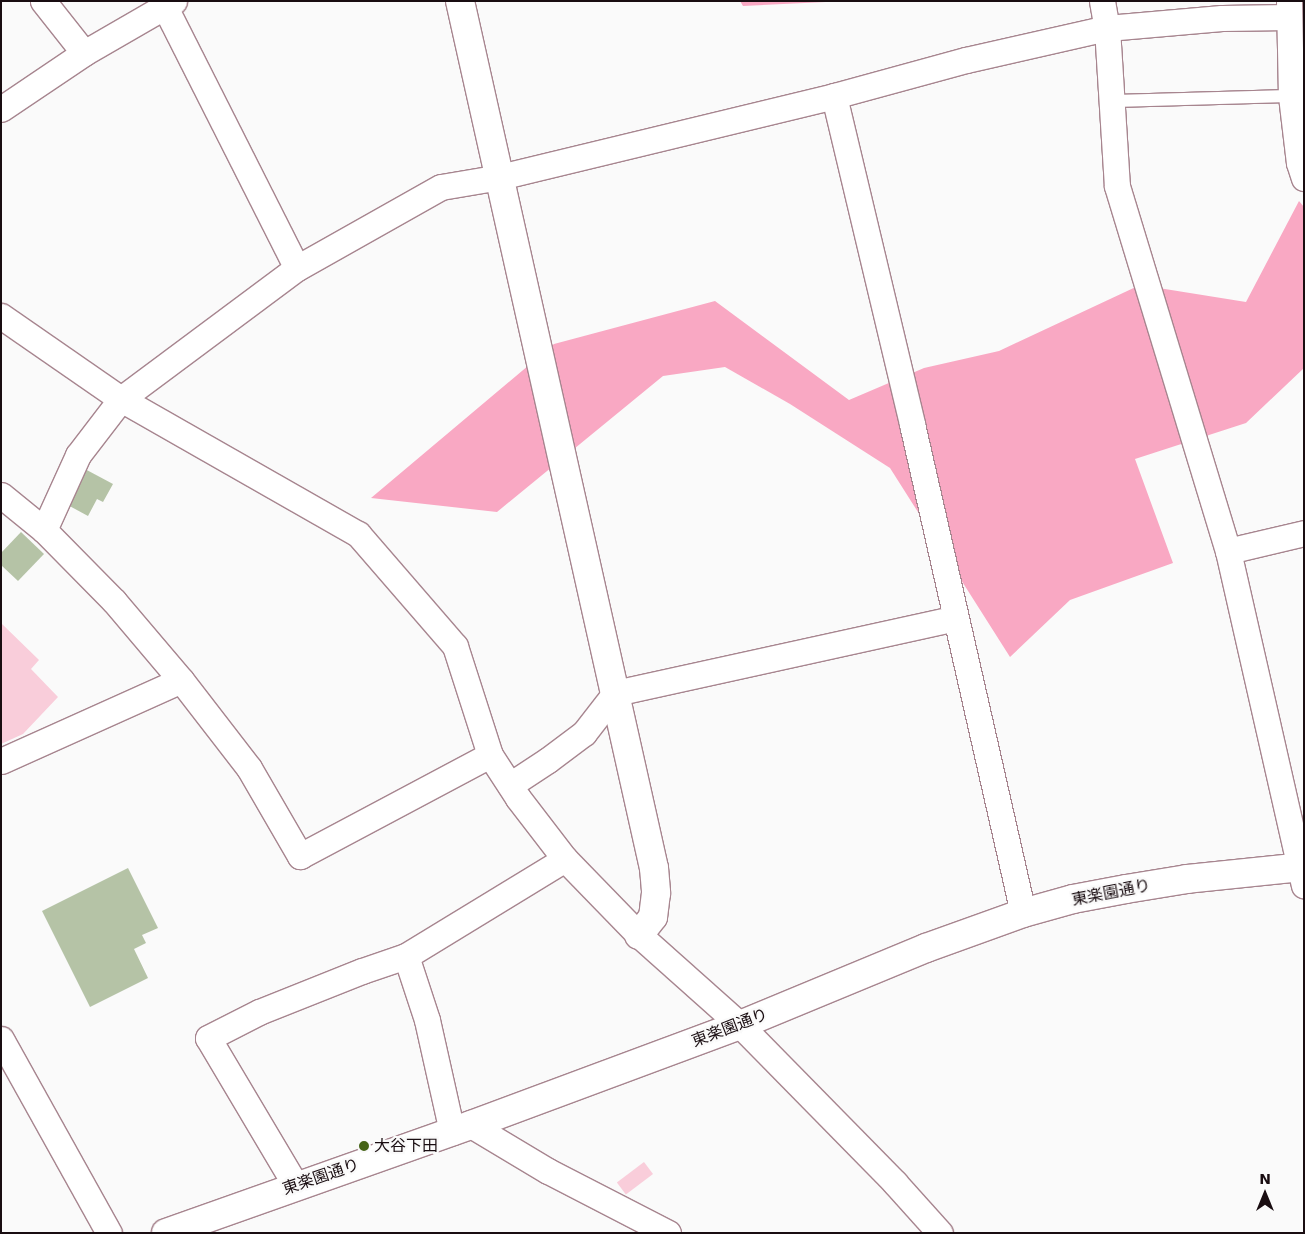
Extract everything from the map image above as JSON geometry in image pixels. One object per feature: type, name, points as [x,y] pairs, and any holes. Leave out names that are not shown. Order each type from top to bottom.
[{"type":"street","points":[[43,1],[84,53]]},
{"type":"street","points":[[460,1],[654,868],[656,893],[652,917],[639,935]]},
{"type":"street","points":[[1102,1],[1107,28],[1117,186],[1228,551],[1302,873]]},
{"type":"street","points":[[1,109],[84,53],[169,4],[297,268]]},
{"type":"street","points":[[44,530],[78,455],[121,399],[297,268],[441,187],[500,177],[834,96],[966,60],[1107,28],[1222,18],[1289,9],[1291,96],[1299,163],[1304,178]]},
{"type":"street","points":[[834,96],[912,424],[1023,913]]},
{"type":"street","points":[[1,316],[121,399],[358,534],[455,646],[490,754],[564,860],[639,935],[740,1025],[895,1183],[940,1233]]},
{"type":"street","points":[[1,495],[44,530],[114,601],[181,680],[249,768],[300,856],[490,754]]},
{"type":"street","points":[[1228,551],[1304,533]]},
{"type":"street","points":[[510,785],[584,733],[616,693],[955,618]]},
{"type":"street","points":[[1,761],[181,680]]},
{"type":"street","points":[[296,1186],[208,1038],[259,1012],[362,971],[406,956],[564,860]]},
{"type":"street","name":"東楽園通り","points":[[166,1233],[461,1129],[740,1025],[926,948],[1023,913],[1073,899],[1187,879],[1302,873]]},
{"type":"street","points":[[406,956],[461,1129],[548,1171],[668,1233]]},
{"type":"street","points":[[1,1039],[109,1233]]},
{"type":"lane","points":[[1112,101],[1291,96]]},
{"type":"shaded area","points":[[740,1],[847,1],[743,6]]},
{"type":"shaded area","points":[[1299,201],[1304,207],[1304,368],[1246,423],[1135,459],[1173,563],[1070,600],[1010,657],[890,468],[790,404],[725,367],[663,376],[497,512],[371,498],[554,344],[715,301],[849,400],[924,368],[999,351],[1140,285],[1246,302]]},
{"type":"shaded area","points":[[1,623],[39,660],[31,669],[58,697],[23,734],[1,744]]},
{"type":"shaded area","points":[[644,1162],[653,1174],[626,1194],[617,1182]]},
{"type":"building","points":[[83,468],[113,484],[103,502],[97,499],[88,516],[64,503]]},
{"type":"building","points":[[21,532],[44,554],[18,581],[1,565],[1,553]]},
{"type":"building","points":[[128,868],[158,928],[142,935],[146,943],[134,949],[148,978],[90,1007],[42,911]]},
{"type":"place","name":"大谷下田","points":[[364,1146]]}]
